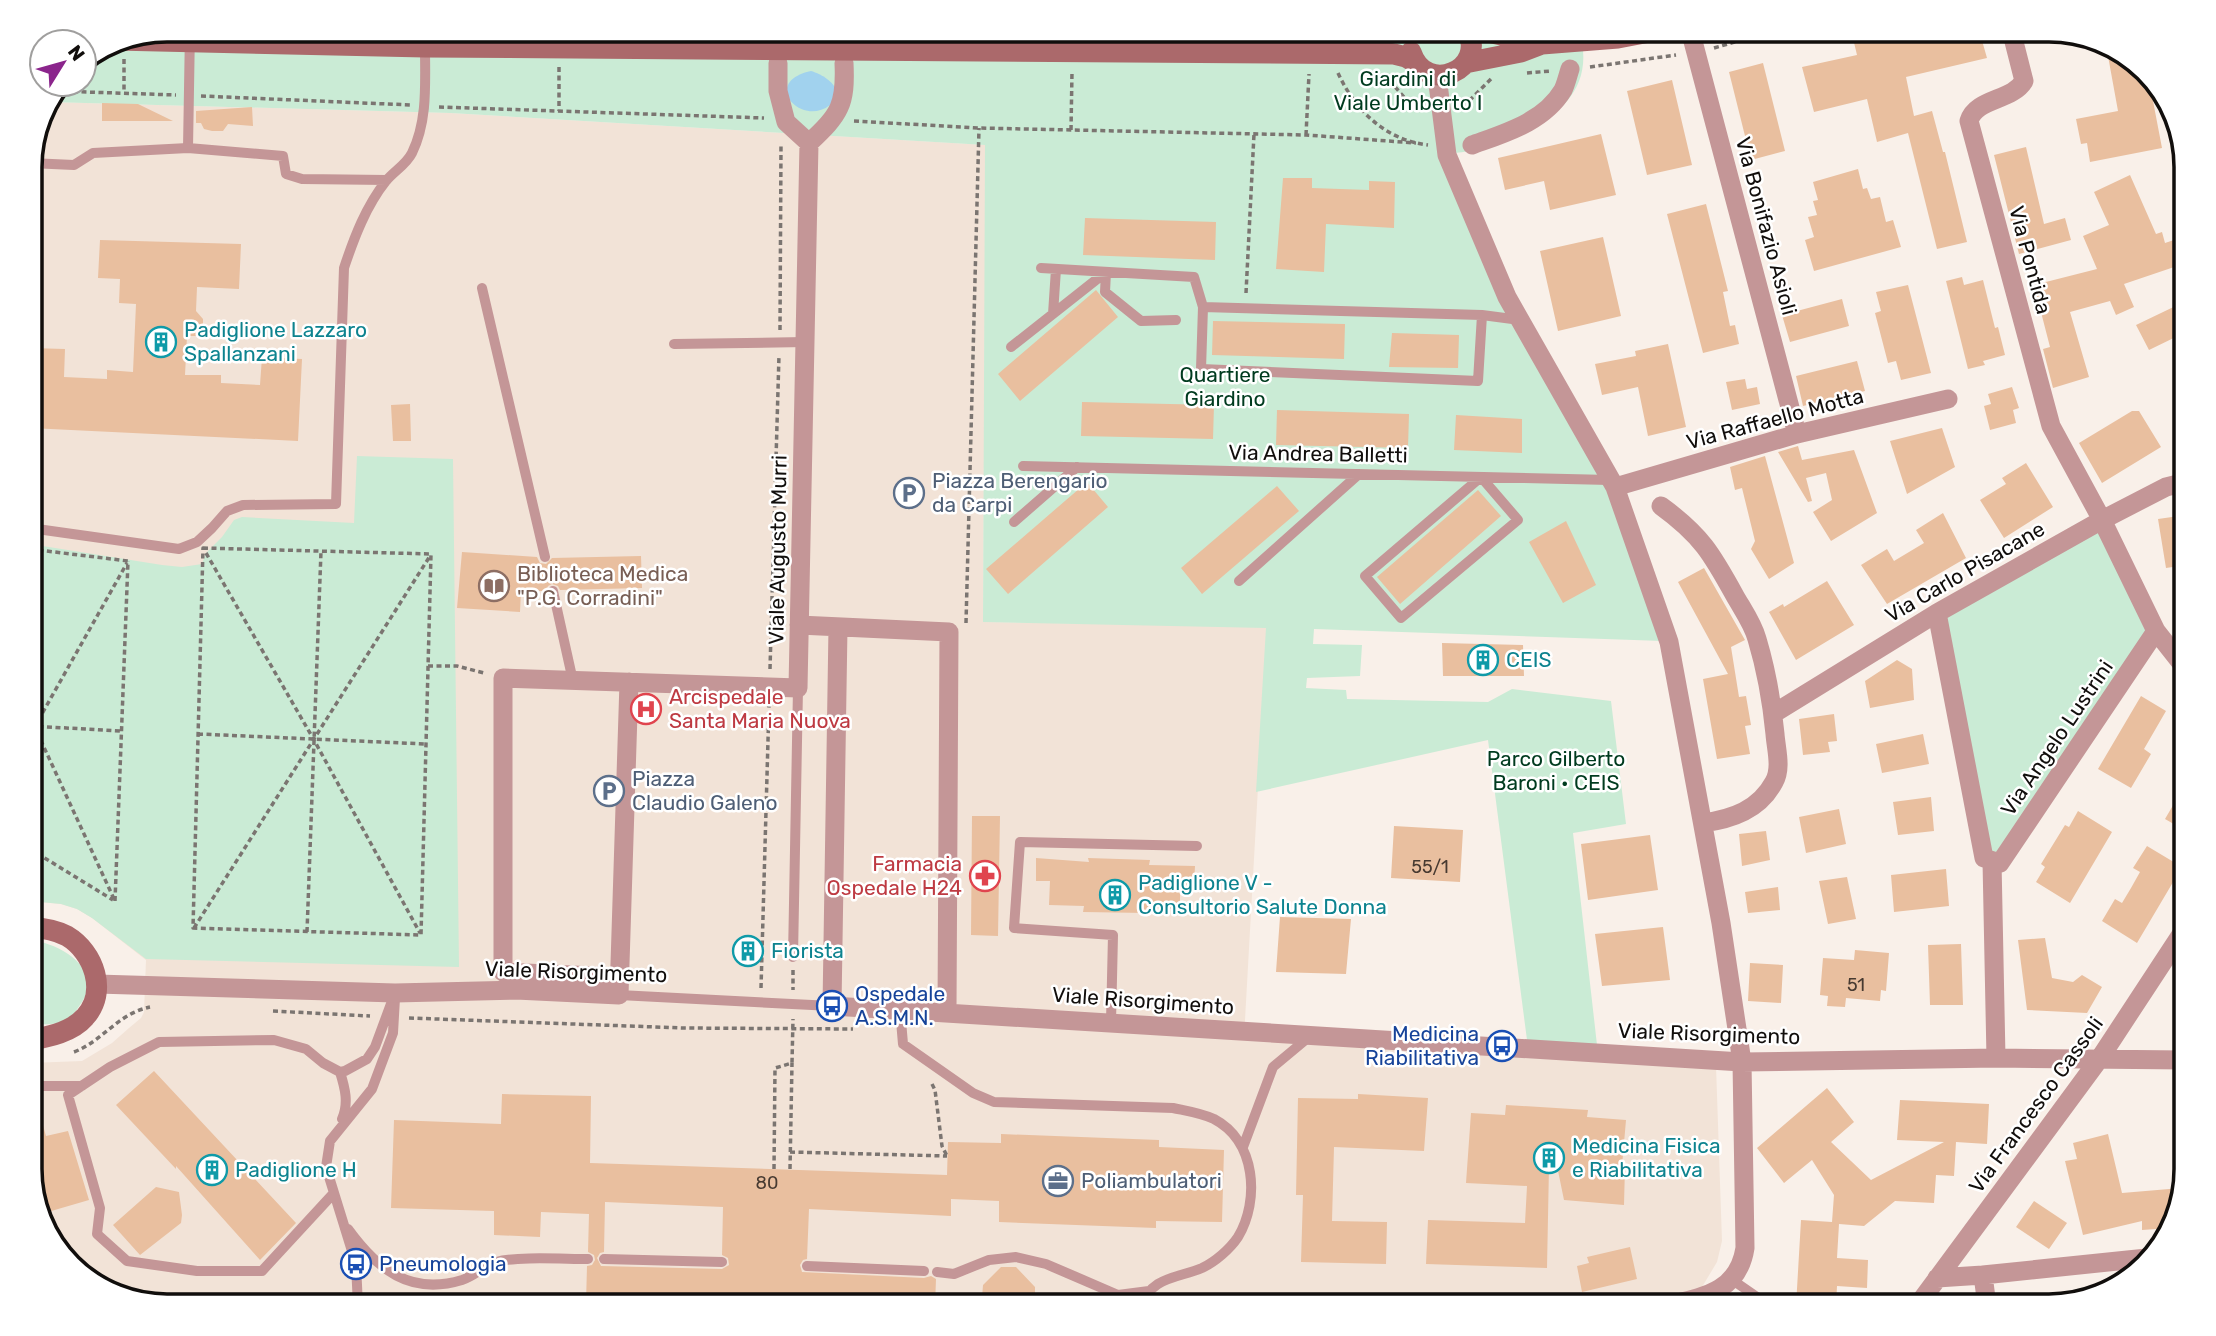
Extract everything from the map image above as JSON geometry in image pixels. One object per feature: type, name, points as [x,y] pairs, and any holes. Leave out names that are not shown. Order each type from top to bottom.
[{"type":"main road","points":[[318,42],[425,47],[1394,54],[1406,57],[1429,74],[1437,76],[1458,71],[1470,52],[1470,42]]},
{"type":"main road","points":[[1411,42],[1416,63]]},
{"type":"main road","points":[[1533,42],[1542,44]]},
{"type":"main road","points":[[1465,63],[1521,52],[1542,44],[1567,42]]},
{"type":"main road","points":[[135,46],[153,43]]},
{"type":"main road","points":[[42,928],[68,937],[86,953],[94,968],[97,984],[94,1001],[86,1017],[71,1029],[42,1037]]},
{"type":"street","name":"Via Bonifazio Asioli","points":[[1694,42],[1797,435]]},
{"type":"street","name":"Via Pontida","points":[[2014,42],[2024,81],[2017,90],[1977,109],[1969,121],[2051,426],[2102,520]]},
{"type":"street","points":[[778,63],[778,91],[786,122],[810,143],[831,120],[844,99],[844,63]]},
{"type":"street","points":[[1472,145],[1526,125],[1547,108],[1562,90],[1570,69]]},
{"type":"street","points":[[1437,76],[1447,155],[1507,297],[1613,484],[1669,642],[1721,923],[1742,1062],[1745,1248],[1741,1266],[1731,1279],[1709,1294]]},
{"type":"street","name":"Viale Augusto Murri","points":[[798,688],[810,143]]},
{"type":"street","name":"Via Raffaello Motta","points":[[1613,484],[1797,435],[1948,399]]},
{"type":"street","name":"Via Carlo Pisacane","points":[[1773,714],[1937,613],[2102,520],[2174,485]]},
{"type":"street","points":[[1661,506],[1690,529],[1712,554],[1749,620],[1757,638],[1773,714],[1778,766],[1774,782],[1765,795],[1742,813],[1703,823]]},
{"type":"street","points":[[2102,520],[2156,631],[2174,654]]},
{"type":"street","name":"Via Angelo Lustrini","points":[[1937,613],[1984,858],[2000,863],[2156,631]]},
{"type":"street","points":[[799,625],[958,633],[946,963],[947,1011]]},
{"type":"street","points":[[824,1005],[838,626]]},
{"type":"street","points":[[516,981],[503,972],[503,678],[798,688]]},
{"type":"street","points":[[619,986],[629,682]]},
{"type":"street","name":"Via Angelo Lustrini","points":[[1992,861],[1996,1058]]},
{"type":"street","name":"Via Francesco Cassoli","points":[[1926,1294],[2100,1058],[2174,945]]},
{"type":"street","name":"Viale Risorgimento","points":[[97,984],[395,993],[516,981],[619,986]]},
{"type":"street","name":"Viale Risorgimento","points":[[824,1005],[1742,1062],[1996,1058],[2174,1060]]},
{"type":"street","points":[[1937,1278],[1983,1276],[2134,1259]]},
{"type":"street","points":[[1983,1276],[1985,1294]]},
{"type":"lane","points":[[188,148],[190,42]]},
{"type":"lane","points":[[42,529],[179,549],[197,542],[227,511],[243,505],[337,504],[344,268],[360,227],[387,180],[411,155],[421,128],[425,47]]},
{"type":"lane","points":[[42,164],[74,165],[93,153],[188,148],[283,156],[286,174],[302,179],[387,180]]},
{"type":"lane","points":[[1041,268],[1194,277],[1203,307],[1201,369],[1478,381],[1482,316]]},
{"type":"lane","points":[[1053,314],[1056,269]]},
{"type":"lane","points":[[1011,347],[1106,272]]},
{"type":"lane","points":[[1106,272],[1105,292],[1141,321],[1176,320]]},
{"type":"lane","points":[[482,288],[545,557]]},
{"type":"lane","points":[[1203,307],[1482,316],[1521,320]]},
{"type":"lane","points":[[674,344],[805,342]]},
{"type":"lane","name":"Via Andrea Balletti","points":[[1023,466],[1481,477],[1613,484]]},
{"type":"lane","points":[[1014,522],[1077,467]]},
{"type":"lane","points":[[1239,581],[1359,474]]},
{"type":"lane","points":[[1481,477],[1518,520],[1401,618],[1365,576],[1481,477]]},
{"type":"lane","points":[[553,591],[573,681]]},
{"type":"lane","name":"Viale Augusto Murri","points":[[793,957],[798,688]]},
{"type":"lane","points":[[1111,1022],[1113,935],[1014,928],[1020,842],[1197,846]]},
{"type":"lane","name":"Viale Risorgimento","points":[[619,986],[761,1002],[824,1005]]},
{"type":"lane","points":[[357,1294],[356,1264],[326,1167],[330,1141],[346,1110],[345,1080],[354,1067],[367,1059],[375,1047],[395,993]]},
{"type":"lane","points":[[330,1141],[374,1084],[393,1033],[395,993]]},
{"type":"lane","points":[[900,1009],[903,1044],[973,1093],[994,1102],[1173,1108],[1215,1120],[1229,1130],[1242,1147],[1249,1166],[1252,1195],[1247,1218],[1237,1239],[1220,1256],[1201,1268],[1168,1278],[1149,1291],[1126,1294]]},
{"type":"lane","points":[[1242,1147],[1273,1067],[1311,1035]]},
{"type":"lane","points":[[333,1194],[262,1271],[197,1270],[127,1261],[97,1234],[100,1208],[68,1095],[110,1067],[159,1042],[202,1040],[274,1040],[306,1049],[340,1072],[345,1089],[351,1096],[359,1098],[366,1094]]},
{"type":"lane","points":[[340,1072],[363,1065],[374,1074],[374,1084]]},
{"type":"lane","points":[[42,1086],[82,1086]]},
{"type":"lane","points":[[344,1224],[363,1250],[394,1276],[430,1286],[463,1279],[495,1262],[588,1259]]},
{"type":"lane","points":[[937,1272],[954,1274],[989,1260],[1016,1257],[1045,1264],[1116,1294]]},
{"type":"lane","points":[[604,1259],[722,1262]]},
{"type":"lane","points":[[807,1266],[924,1271]]},
{"type":"lane","points":[[1731,1279],[1753,1294]]},
{"type":"path","points":[[1697,52],[1733,42]]},
{"type":"path","points":[[119,52],[124,93]]},
{"type":"path","points":[[559,62],[559,111]]},
{"type":"path","points":[[1071,130],[1072,66]]},
{"type":"path","points":[[1307,135],[1309,69]]},
{"type":"path","points":[[1337,71],[1347,94],[1370,119],[1387,131],[1416,143]]},
{"type":"path","points":[[831,120],[979,128],[1307,135],[1434,145]]},
{"type":"path","points":[[958,633],[979,128]]},
{"type":"path","points":[[1245,308],[1254,134]]},
{"type":"path","points":[[761,1002],[780,343],[781,141]]},
{"type":"path","points":[[203,548],[431,554]]},
{"type":"path","points":[[194,928],[203,548]]},
{"type":"path","points":[[203,548],[314,740],[421,935]]},
{"type":"path","points":[[42,550],[128,561]]},
{"type":"path","points":[[307,932],[321,551]]},
{"type":"path","points":[[194,928],[431,554]]},
{"type":"path","points":[[421,935],[431,554]]},
{"type":"path","points":[[42,709],[128,561]]},
{"type":"path","points":[[115,901],[128,561]]},
{"type":"path","points":[[428,666],[457,666],[503,678]]},
{"type":"path","points":[[42,727],[121,731]]},
{"type":"path","points":[[198,734],[426,744]]},
{"type":"path","points":[[42,747],[115,901]]},
{"type":"path","points":[[42,856],[115,901]]},
{"type":"path","points":[[194,928],[421,935]]},
{"type":"path","points":[[793,957],[793,1004]]},
{"type":"path","points":[[815,1029],[824,1005]]},
{"type":"path","points":[[790,1169],[793,1029]]},
{"type":"path","points":[[774,1169],[775,1068],[792,1063]]},
{"type":"path","points":[[790,1152],[947,1156],[942,1146],[935,1090],[930,1081]]},
{"type":"shaded area","name":"Arcispedale Santa Maria Nuova","points":[[61,102],[450,113],[986,145],[983,622],[1267,626],[1244,1038],[1716,1066],[1722,1241],[1717,1262],[1699,1292],[1690,1294],[167,1294],[135,1290],[91,1268],[68,1245],[52,1217],[42,1177],[42,1063],[82,1061],[112,1043],[141,1018],[144,1012],[146,960],[92,918],[61,904],[42,902],[42,159],[46,135]]},
{"type":"green space","points":[[159,42],[1582,42],[1583,66],[1579,81],[1572,94],[1550,117],[1501,144],[1441,155],[1609,488],[1663,641],[1314,629],[1313,644],[1362,645],[1360,676],[1307,678],[1306,688],[1346,690],[1347,699],[1488,702],[1512,689],[1611,701],[1626,824],[1573,833],[1597,1045],[1527,1040],[1488,740],[1256,792],[1266,628],[983,622],[985,145],[450,113],[61,102],[64,98],[98,98],[98,63],[135,46]]},
{"type":"green space","points":[[357,456],[453,459],[459,967],[146,959],[77,909],[42,902],[42,546],[182,567],[202,564],[206,553],[234,520],[242,517],[354,523]]},
{"type":"green space","points":[[2102,520],[2156,631],[2000,863],[1984,858],[1937,613]]},
{"type":"green space","points":[[42,942],[75,959],[87,978],[87,990],[72,1016],[59,1023],[42,1024]]},
{"type":"water","points":[[811,71],[828,80],[837,94],[830,105],[819,111],[798,107],[790,101],[787,93],[788,84],[796,77]]},
{"type":"building","points":[[1854,42],[1982,42],[1987,58],[1906,77],[1914,116],[1932,111],[1967,242],[1937,249],[1908,133],[1877,142],[1867,99],[1814,112],[1802,67],[1857,55]]},
{"type":"building","points":[[2108,58],[2125,68],[2152,98],[2162,148],[2090,162],[2087,143],[2081,144],[2076,119],[2118,111]]},
{"type":"building","points":[[1763,63],[1785,151],[1751,160],[1729,72]]},
{"type":"building","points":[[1672,80],[1692,165],[1647,175],[1627,91]]},
{"type":"building","points":[[102,103],[138,104],[173,121],[102,121]]},
{"type":"building","points":[[252,107],[253,126],[228,124],[223,131],[212,131],[204,129],[201,123],[196,123],[196,111]]},
{"type":"building","points":[[1601,134],[1616,195],[1550,210],[1544,181],[1505,190],[1498,158]]},
{"type":"building","points":[[2026,147],[2044,224],[2065,218],[2071,240],[2019,254],[1994,155]]},
{"type":"building","points":[[1858,169],[1863,189],[1867,188],[1871,199],[1880,197],[1886,222],[1893,220],[1901,247],[1814,271],[1805,240],[1814,237],[1808,217],[1817,215],[1813,201],[1818,200],[1813,182]]},
{"type":"building","points":[[2130,175],[2156,234],[2162,232],[2165,243],[2174,240],[2174,267],[2124,284],[2134,307],[2116,315],[2110,301],[2070,312],[2089,377],[2053,388],[2043,349],[2050,347],[2034,285],[2097,269],[2083,236],[2109,225],[2094,192]]},
{"type":"building","points":[[1283,178],[1312,178],[1312,188],[1369,190],[1369,181],[1395,182],[1394,228],[1326,224],[1324,272],[1276,269]]},
{"type":"building","points":[[1706,204],[1728,291],[1723,292],[1730,326],[1735,325],[1739,344],[1703,353],[1667,214]]},
{"type":"building","points":[[1085,218],[1216,222],[1215,260],[1083,255]]},
{"type":"building","points":[[1603,237],[1621,316],[1558,331],[1540,251]]},
{"type":"building","name":"Padiglione Lazzaro Spallanzani","points":[[100,240],[241,244],[239,289],[197,287],[196,311],[203,319],[203,331],[199,336],[187,336],[185,375],[221,375],[221,383],[260,385],[262,357],[302,359],[298,441],[42,429],[42,348],[65,349],[64,377],[107,379],[107,370],[133,372],[136,304],[119,303],[120,279],[98,278]]},
{"type":"building","points":[[1962,277],[1964,285],[1983,280],[2005,355],[1983,361],[1985,365],[1968,369],[1946,281]]},
{"type":"building","points":[[1908,285],[1931,373],[1901,380],[1896,361],[1888,363],[1875,313],[1881,311],[1876,292]]},
{"type":"building","points":[[1096,290],[1118,317],[1020,401],[998,374]]},
{"type":"building","points":[[1842,299],[1849,326],[1790,342],[1782,315]]},
{"type":"building","points":[[2174,307],[2174,338],[2149,350],[2136,325]]},
{"type":"building","points":[[1213,321],[1345,324],[1344,359],[1212,355]]},
{"type":"building","points":[[1392,333],[1459,335],[1458,368],[1389,367]]},
{"type":"building","points":[[1668,344],[1686,427],[1648,436],[1638,387],[1602,395],[1595,364],[1636,356],[1635,351]]},
{"type":"building","points":[[1857,361],[1865,391],[1803,406],[1796,376]]},
{"type":"building","points":[[1745,379],[1747,389],[1757,387],[1760,404],[1732,410],[1726,382]]},
{"type":"building","points":[[2012,387],[2019,408],[2013,410],[2016,423],[1990,430],[1984,406],[1991,404],[1988,394]]},
{"type":"building","points":[[1082,402],[1214,405],[1213,439],[1081,436]]},
{"type":"building","points":[[410,404],[411,441],[393,441],[391,405]]},
{"type":"building","points":[[1277,410],[1409,414],[1408,448],[1276,445]]},
{"type":"building","points":[[2132,411],[2139,411],[2161,447],[2102,483],[2079,443]]},
{"type":"building","points":[[1456,415],[1522,419],[1522,453],[1454,450]]},
{"type":"building","points":[[1942,428],[1955,467],[1907,494],[1890,441]]},
{"type":"building","points":[[1798,446],[1802,460],[1854,450],[1877,513],[1831,541],[1813,512],[1832,500],[1826,473],[1806,478],[1812,501],[1808,502],[1778,452]]},
{"type":"building","points":[[1765,456],[1794,563],[1769,579],[1751,549],[1755,541],[1742,488],[1735,490],[1730,467]]},
{"type":"building","points":[[2026,463],[2053,507],[2004,538],[1980,500],[2006,484],[2002,478]]},
{"type":"building","points":[[1087,482],[1108,507],[1008,594],[986,569]]},
{"type":"building","points":[[1277,486],[1299,511],[1202,594],[1181,568]]},
{"type":"building","points":[[1478,490],[1501,516],[1400,604],[1377,577]]},
{"type":"building","points":[[1943,513],[1966,558],[1887,604],[1861,565],[1887,549],[1894,561],[1924,543],[1916,530]]},
{"type":"building","points":[[2174,517],[2174,567],[2166,568],[2158,519]]},
{"type":"building","points":[[1566,521],[1596,585],[1563,603],[1529,542]]},
{"type":"building","points":[[462,552],[537,557],[540,563],[546,564],[552,558],[641,556],[642,588],[560,590],[552,584],[546,591],[521,591],[520,612],[457,608]]},
{"type":"building","points":[[1704,568],[1745,640],[1731,647],[1739,697],[1746,696],[1751,725],[1745,726],[1750,754],[1717,759],[1703,679],[1728,674],[1678,582]]},
{"type":"building","points":[[1827,581],[1854,625],[1796,660],[1769,612],[1783,604],[1784,607]]},
{"type":"building","name":"CEIS","points":[[1442,643],[1523,645],[1524,676],[1443,676]]},
{"type":"building","points":[[1897,660],[1912,669],[1914,700],[1870,708],[1865,681]]},
{"type":"building","points":[[2141,696],[2166,711],[2144,749],[2151,754],[2131,788],[2098,769]]},
{"type":"building","points":[[1834,714],[1837,741],[1828,742],[1830,752],[1803,755],[1799,719]]},
{"type":"building","points":[[1923,734],[1929,764],[1882,773],[1876,744]]},
{"type":"building","points":[[1931,797],[1934,831],[1898,835],[1893,802]]},
{"type":"building","points":[[2174,804],[2174,824],[2165,819]]},
{"type":"building","points":[[1839,809],[1846,844],[1806,853],[1799,817]]},
{"type":"building","points":[[2078,811],[2112,832],[2070,903],[2036,882],[2045,867],[2041,864],[2065,825],[2069,827]]},
{"type":"building","name":"Farmacia Ospedale H24","points":[[972,816],[1000,816],[998,936],[971,935]]},
{"type":"building","points":[[1394,826],[1463,830],[1460,882],[1391,878]]},
{"type":"building","points":[[1766,831],[1770,860],[1742,866],[1739,834]]},
{"type":"building","points":[[1650,835],[1658,890],[1588,900],[1581,844]]},
{"type":"building","points":[[2147,846],[2174,862],[2174,881],[2137,943],[2102,921],[2115,899],[2122,903],[2140,872],[2133,868]]},
{"type":"building","name":"Padiglione V - Consultorio Salute Donna","points":[[1036,858],[1089,862],[1088,858],[1150,860],[1149,865],[1195,866],[1194,885],[1180,884],[1180,909],[1147,908],[1146,913],[1083,912],[1084,906],[1049,905],[1050,881],[1036,881]]},
{"type":"building","points":[[1946,869],[1949,906],[1894,912],[1891,875]]},
{"type":"building","points":[[1847,877],[1856,919],[1828,924],[1819,881]]},
{"type":"building","points":[[1778,887],[1780,910],[1748,913],[1745,892]]},
{"type":"building","points":[[1280,917],[1351,919],[1346,974],[1276,972]]},
{"type":"building","points":[[1663,927],[1670,980],[1602,986],[1595,934]]},
{"type":"building","points":[[2045,938],[2052,978],[2073,982],[2082,975],[2102,987],[2087,1013],[2027,1010],[2018,940]]},
{"type":"building","points":[[1961,944],[1963,1005],[1930,1005],[1928,945]]},
{"type":"building","points":[[1855,950],[1889,953],[1886,991],[1881,990],[1880,1001],[1846,998],[1845,1007],[1827,1006],[1828,996],[1820,995],[1823,958],[1854,960]]},
{"type":"building","points":[[1750,963],[1783,965],[1781,1003],[1748,1001]]},
{"type":"building","name":"Padiglione H","points":[[154,1071],[296,1223],[260,1260],[176,1166],[176,1169],[116,1105]]},
{"type":"building","points":[[1827,1088],[1854,1122],[1831,1142],[1871,1180],[1944,1142],[1897,1140],[1900,1100],[1989,1104],[1987,1144],[1956,1142],[1954,1176],[1936,1175],[1934,1203],[1895,1201],[1864,1226],[1839,1224],[1837,1258],[1868,1260],[1867,1288],[1837,1286],[1837,1294],[1797,1294],[1801,1220],[1832,1222],[1834,1195],[1812,1160],[1784,1183],[1757,1148]]},
{"type":"building","points":[[502,1094],[591,1096],[590,1163],[947,1175],[948,1142],[1001,1143],[1001,1134],[1159,1140],[1159,1147],[1224,1150],[1222,1222],[1156,1221],[1156,1228],[999,1222],[999,1201],[951,1199],[951,1216],[809,1209],[807,1259],[800,1265],[802,1272],[924,1278],[931,1276],[936,1279],[935,1294],[586,1294],[587,1266],[592,1265],[595,1260],[594,1255],[588,1252],[589,1214],[541,1212],[540,1237],[494,1235],[494,1211],[391,1208],[394,1120],[501,1124]],"holes":[[[605,1202],[723,1207],[722,1255],[728,1258],[729,1265],[722,1269],[601,1266],[597,1258],[604,1252]]]},
{"type":"building","points":[[1358,1094],[1428,1098],[1424,1151],[1334,1147],[1332,1221],[1387,1222],[1386,1264],[1301,1262],[1303,1195],[1296,1195],[1298,1098],[1358,1099]]},
{"type":"building","points":[[1506,1105],[1588,1110],[1587,1117],[1626,1120],[1622,1166],[1625,1166],[1624,1205],[1564,1200],[1557,1166],[1549,1166],[1547,1268],[1426,1264],[1428,1220],[1525,1223],[1527,1186],[1466,1183],[1471,1113],[1505,1115]]},
{"type":"building","points":[[42,1122],[46,1136],[68,1131],[89,1200],[50,1211],[42,1177]]},
{"type":"building","points":[[2108,1134],[2122,1193],[2172,1189],[2158,1229],[2142,1230],[2142,1221],[2083,1235],[2065,1161],[2077,1159],[2073,1143]]},
{"type":"building","points":[[156,1187],[179,1192],[181,1223],[140,1255],[113,1225]]},
{"type":"building","points":[[2034,1201],[2067,1223],[2049,1249],[2016,1227]]},
{"type":"building","points":[[1630,1247],[1637,1279],[1582,1292],[1577,1266],[1589,1263],[1587,1257]]},
{"type":"building","points":[[1001,1267],[1016,1267],[1035,1287],[1035,1294],[982,1294],[983,1285]]},
{"type":"place","name":"Padiglione Lazzaro Spallanzani","points":[[161,342]]},
{"type":"place","name":"Piazza Berengario da Carpi","points":[[909,493]]},
{"type":"place","name":"Biblioteca Medica \"P.G. Corradini\"","points":[[494,586]]},
{"type":"place","name":"CEIS","points":[[1483,660]]},
{"type":"place","name":"Arcispedale Santa Maria Nuova","points":[[646,709]]},
{"type":"place","name":"Piazza Claudio Galeno","points":[[609,791]]},
{"type":"place","name":"Farmacia Ospedale H24","points":[[985,876]]},
{"type":"place","name":"Padiglione V - Consultorio Salute Donna","points":[[1115,895]]},
{"type":"place","name":"Fiorista","points":[[748,951]]},
{"type":"place","name":"Ospedale A.S.M.N.","points":[[832,1006]]},
{"type":"place","name":"Medicina Riabilitativa","points":[[1502,1046]]},
{"type":"place","name":"Medicina Fisica e Riabilitativa","points":[[1549,1158]]},
{"type":"place","name":"Padiglione H","points":[[212,1170]]},
{"type":"place","name":"Poliambulatori","points":[[1058,1181]]},
{"type":"place","name":"Pneumologia","points":[[356,1264]]},
{"type":"park label","name":"Giardini di Viale Umberto I","points":[[1408,91]]},
{"type":"park label","name":"Quartiere Giardino","points":[[1225,387]]},
{"type":"park label","name":"Parco Gilberto Baroni • CEIS","points":[[1556,771]]}]
